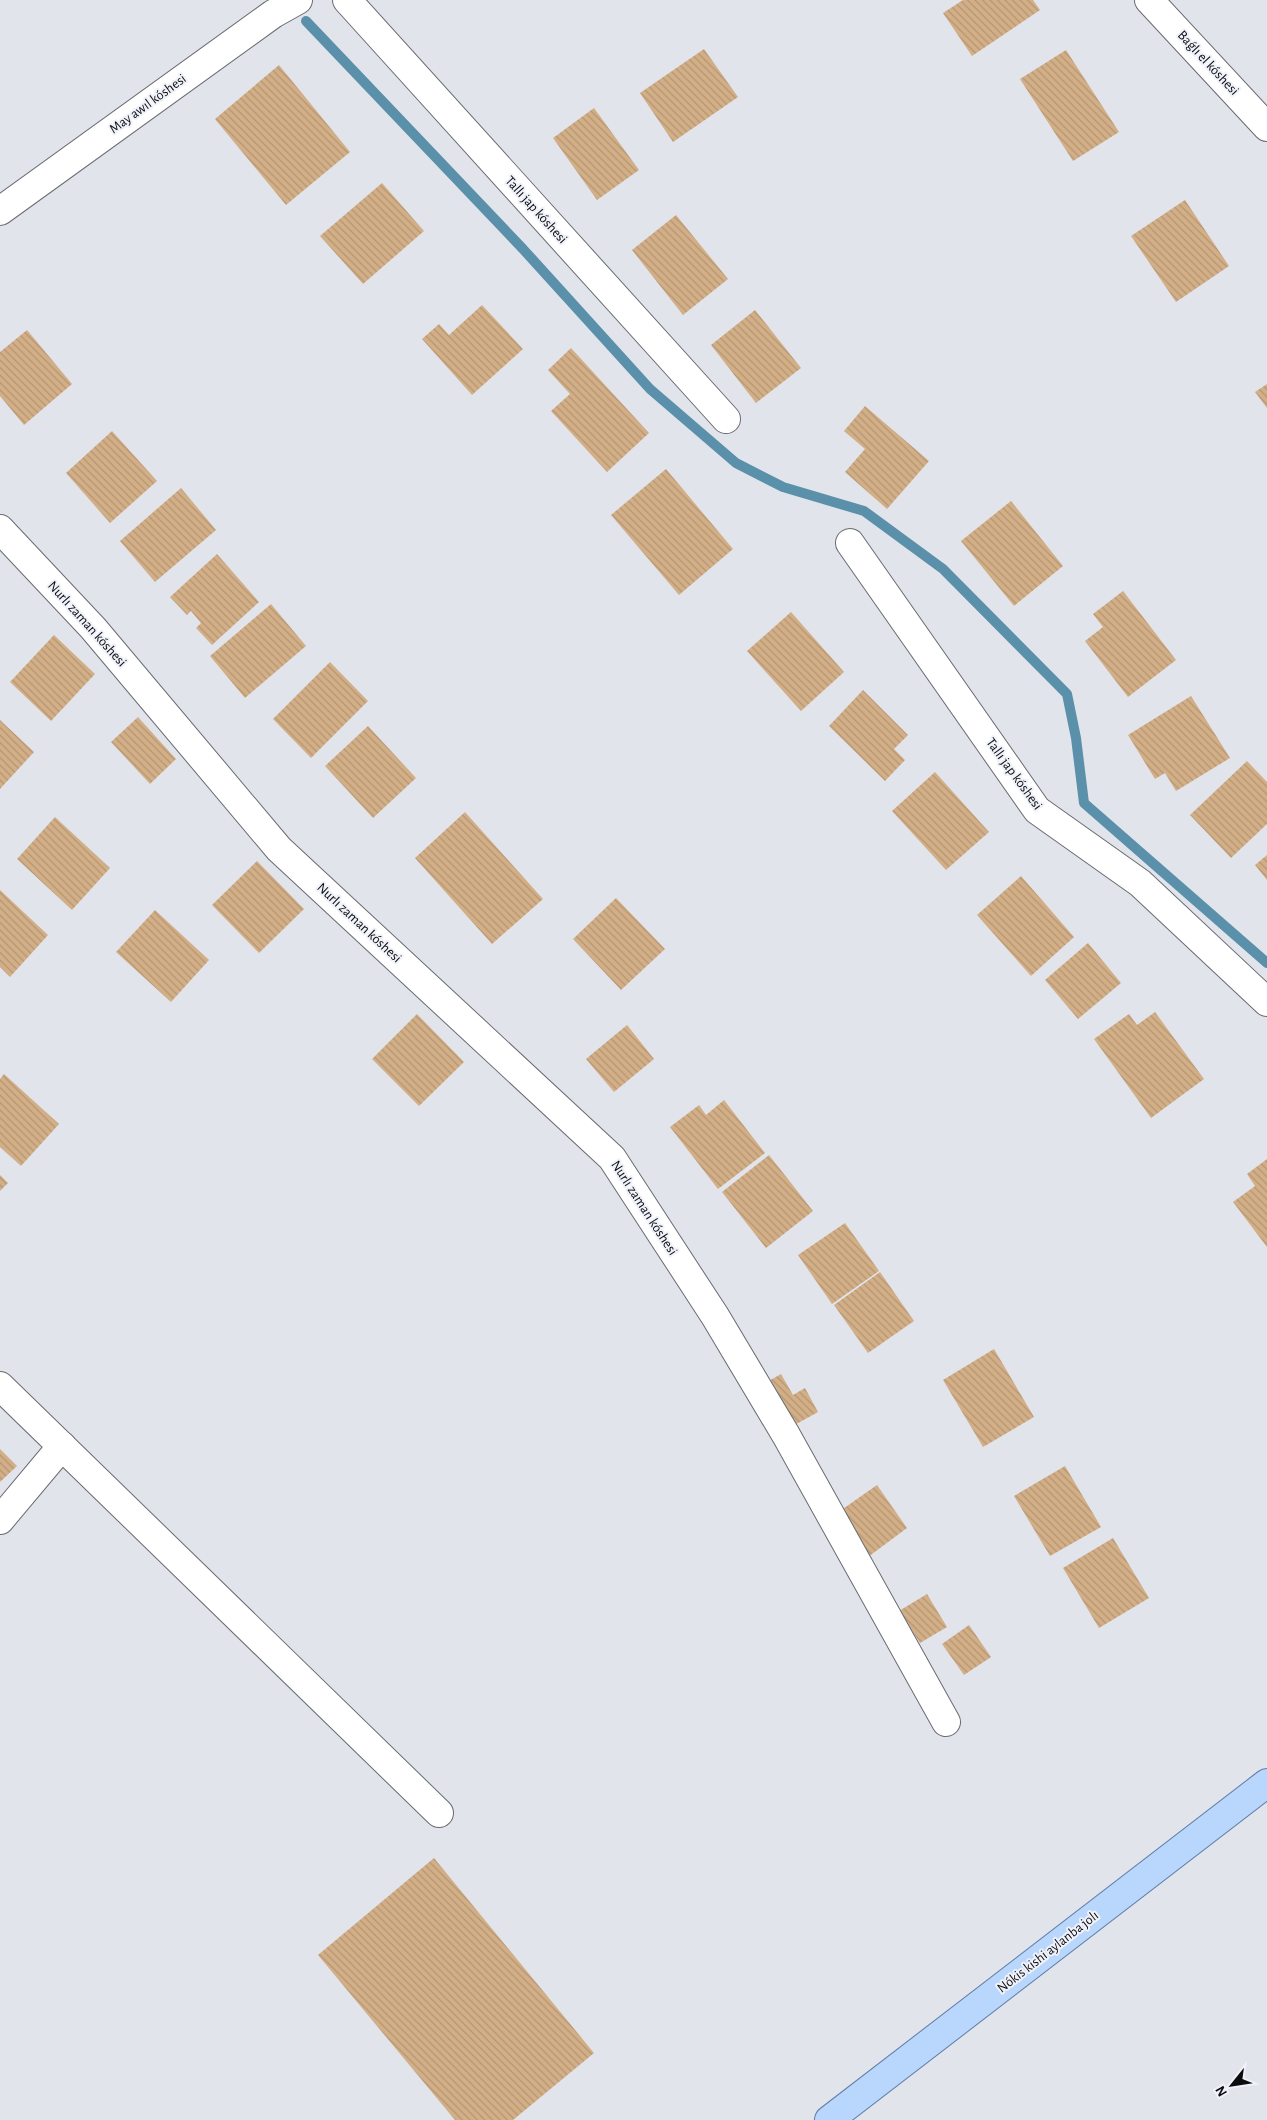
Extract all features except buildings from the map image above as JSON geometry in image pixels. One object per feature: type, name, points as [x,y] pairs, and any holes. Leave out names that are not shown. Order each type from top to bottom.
[{"type":"main road","name":"Nókis kishi aylanba jolı","points":[[828,2120],[1267,1783]]},
{"type":"street","name":"May awıl kóshesi","points":[[0,211],[273,14],[298,0]]},
{"type":"street","name":"Tallı jap kóshesi","points":[[347,0],[726,419]]},
{"type":"street","name":"Baǵlı el kóshesi","points":[[1149,0],[1267,127]]},
{"type":"street","name":"Nurlı zaman kóshesi","points":[[0,529],[93,628],[279,849],[612,1158],[715,1316],[786,1435],[946,1722]]},
{"type":"street","name":"Tallı jap kóshesi","points":[[850,544],[1037,810],[1140,883],[1267,1002]]},
{"type":"street","points":[[0,1386],[439,1813]]},
{"type":"street","points":[[0,1520],[62,1446]]},
{"type":"waterway","points":[[306,21],[523,249],[650,389],[736,463],[783,487],[864,511],[943,569],[1067,694],[1076,738],[1084,803],[1267,963]]}]
